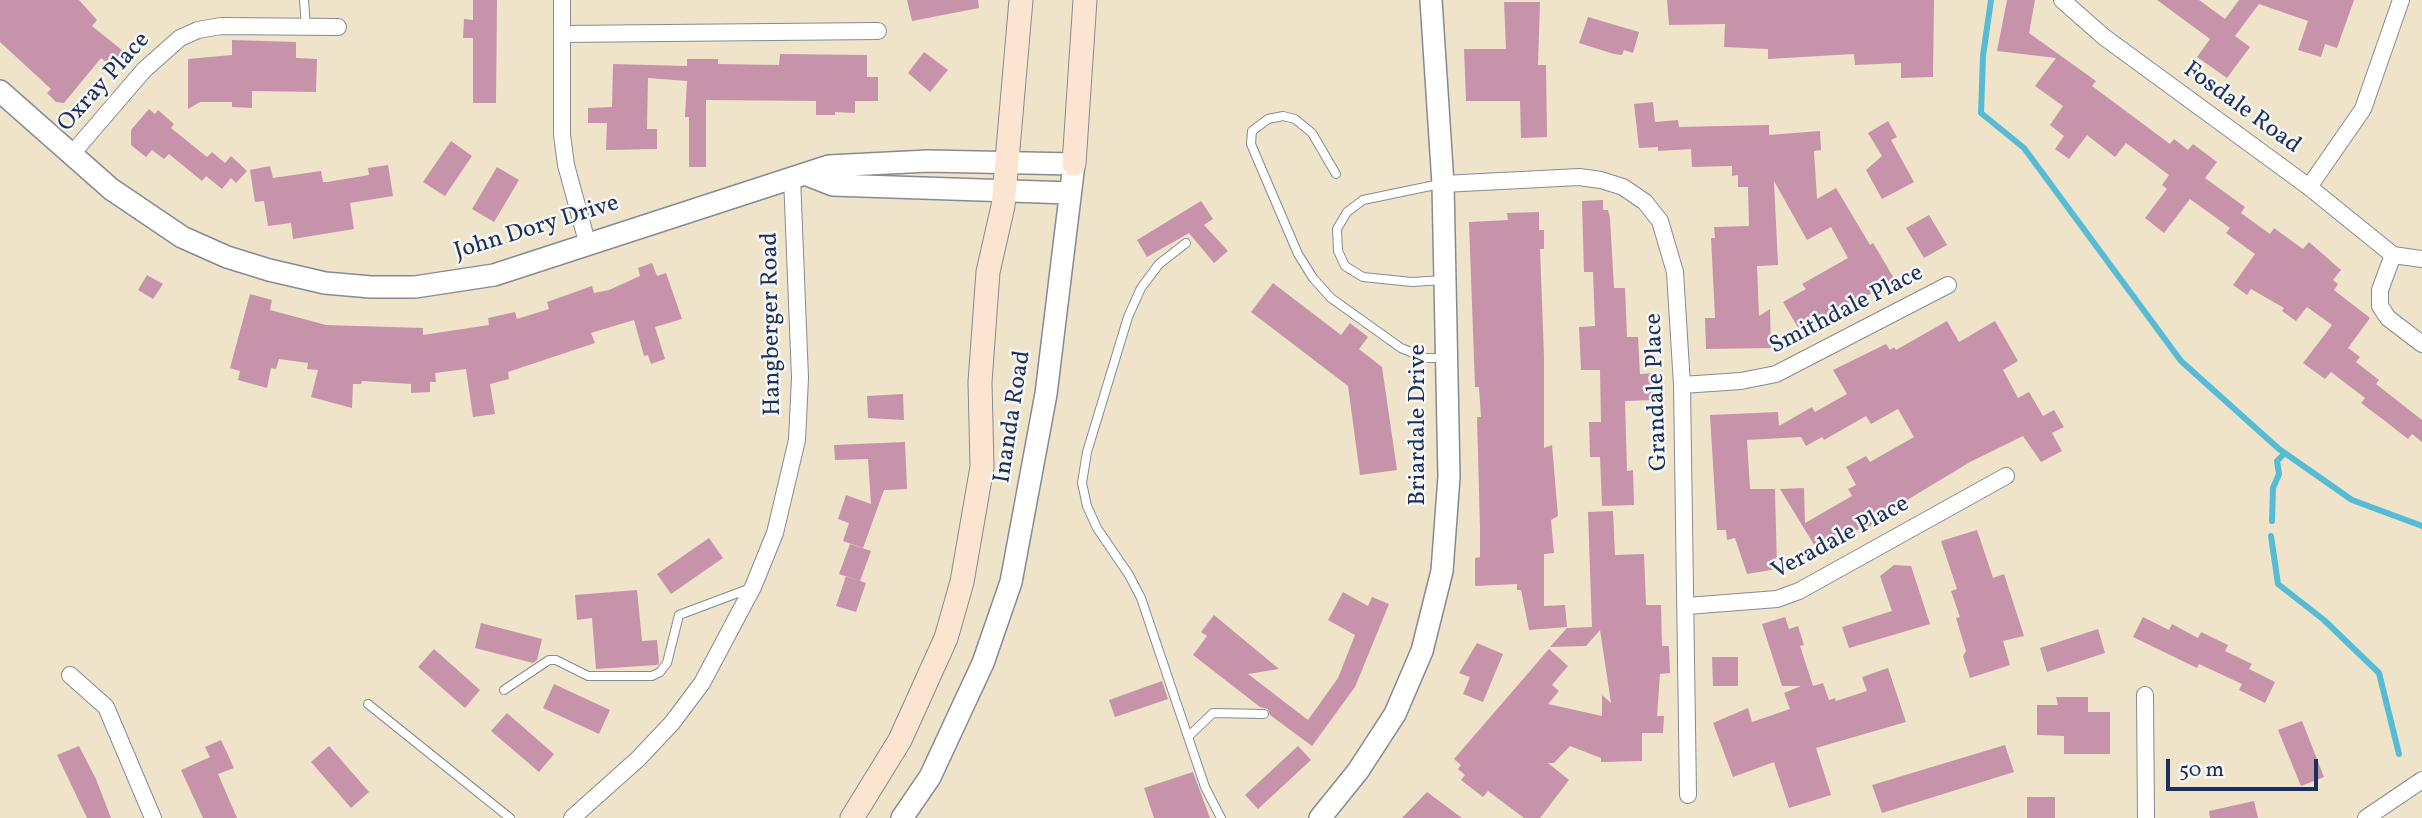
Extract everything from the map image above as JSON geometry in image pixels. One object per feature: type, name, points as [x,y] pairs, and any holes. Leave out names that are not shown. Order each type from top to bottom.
[{"type":"main road","name":"Inanda Road","points":[[852,818],[900,740],[946,638],[962,582],[982,467],[980,382],[988,272],[1004,193],[1021,0]]},
{"type":"main road","name":"Inanda Road","points":[[1074,164],[1085,0]]},
{"type":"street","points":[[562,0],[565,155],[587,242]]},
{"type":"street","name":"Briardale Drive","points":[[1320,818],[1358,771],[1395,714],[1422,651],[1442,571],[1449,477],[1443,184],[1431,0]]},
{"type":"street","name":"Fosdale Road","points":[[2062,0],[2104,37],[2309,187],[2393,255]]},
{"type":"street","points":[[2309,187],[2363,109],[2401,0]]},
{"type":"street","name":"Oxray Place","points":[[71,155],[144,70],[180,38],[198,30],[221,26],[338,27]]},
{"type":"street","points":[[562,34],[878,31]]},
{"type":"street","name":"John Dory Drive","points":[[0,91],[71,155],[145,215],[182,237],[258,267],[325,283],[415,287],[494,275],[587,242],[829,166],[877,162],[1074,164]]},
{"type":"street","name":"Inanda Road","points":[[902,818],[930,777],[983,663],[1011,582],[1048,382],[1074,164]]},
{"type":"street","points":[[798,175],[833,185],[1004,193],[1070,193]]},
{"type":"street","name":"Hangberger Road","points":[[572,818],[598,798],[672,723],[702,683],[753,587],[775,533],[797,440],[800,378],[798,175]]},
{"type":"street","name":"Grandale Place","points":[[1443,184],[1579,177],[1623,187],[1644,202],[1660,221],[1675,272],[1682,386],[1688,795]]},
{"type":"street","points":[[2422,259],[2393,255],[2380,290],[2380,306],[2388,318],[2422,344]]},
{"type":"street","name":"Smithdale Place","points":[[1682,386],[1741,381],[1776,374],[1948,285]]},
{"type":"street","name":"Veradale Place","points":[[1687,606],[1777,599],[1799,591],[2006,476]]},
{"type":"street","points":[[70,676],[106,707],[153,818]]},
{"type":"street","points":[[2145,695],[2146,818]]},
{"type":"street","points":[[2366,818],[2422,780]]},
{"type":"lane","points":[[304,0],[306,27]]},
{"type":"lane","points":[[1336,174],[1312,133],[1295,119],[1283,116],[1268,119],[1252,131],[1251,144],[1298,254],[1313,278],[1331,298],[1401,348],[1426,358],[1446,358]]},
{"type":"lane","points":[[1443,184],[1363,200],[1347,212],[1338,229],[1338,251],[1345,266],[1363,277],[1412,282],[1445,280]]},
{"type":"lane","points":[[1186,243],[1159,264],[1141,288],[1128,317],[1084,460],[1082,483],[1087,506],[1097,528],[1141,598],[1190,735],[1205,786],[1221,818]]},
{"type":"lane","points":[[504,690],[549,660],[556,660],[588,676],[652,676],[660,673],[667,663],[679,615],[753,587]]},
{"type":"lane","points":[[368,704],[510,818]]},
{"type":"lane","points":[[1190,735],[1213,713],[1264,714]]},
{"type":"building","points":[[0,0],[79,0],[97,20],[92,26],[123,51],[111,66],[101,58],[64,103],[56,102],[47,93],[51,89],[0,42]]},
{"type":"building","points":[[473,0],[497,0],[496,103],[473,103],[473,38],[463,38],[464,19],[473,20]]},
{"type":"building","points":[[907,0],[978,0],[979,8],[912,21]]},
{"type":"building","points":[[1667,0],[1934,0],[1933,77],[1901,78],[1901,63],[1855,65],[1854,54],[1768,59],[1768,49],[1724,47],[1725,24],[1669,25]]},
{"type":"building","points":[[2007,0],[2035,0],[2029,33],[2096,81],[2092,86],[2170,144],[2174,139],[2188,150],[2193,144],[2217,162],[2205,178],[2245,207],[2241,213],[2270,234],[2274,228],[2303,249],[2309,242],[2341,270],[2333,280],[2338,284],[2334,290],[2370,318],[2348,348],[2360,357],[2356,362],[2379,380],[2376,384],[2422,420],[2422,442],[2412,434],[2408,439],[2361,403],[2365,398],[2331,372],[2325,379],[2303,363],[2332,325],[2307,307],[2296,321],[2282,311],[2284,308],[2251,289],[2247,295],[2233,285],[2255,254],[2226,233],[2230,228],[2190,199],[2164,233],[2145,218],[2167,189],[2162,185],[2169,175],[2126,143],[2115,157],[2087,135],[2069,159],[2055,149],[2064,136],[2050,125],[2063,106],[2035,86],[2056,58],[1997,51]]},
{"type":"building","points":[[2157,0],[2199,0],[2225,19],[2239,0],[2354,0],[2337,48],[2325,44],[2321,57],[2298,50],[2308,21],[2259,4],[2235,36],[2250,47],[2227,78],[2197,57],[2210,39]]},
{"type":"building","points":[[1504,2],[1540,2],[1538,65],[1546,65],[1547,137],[1521,138],[1520,101],[1466,101],[1464,49],[1506,49]]},
{"type":"building","points":[[1588,17],[1639,32],[1633,53],[1624,50],[1622,55],[1614,54],[1579,43]]},
{"type":"building","points":[[232,40],[296,42],[296,58],[317,59],[316,92],[252,91],[252,108],[232,107],[232,102],[200,102],[188,109],[188,59],[232,55]]},
{"type":"building","points":[[924,52],[948,70],[930,92],[908,73]]},
{"type":"building","points":[[780,54],[867,55],[867,77],[878,77],[878,101],[855,101],[855,113],[816,115],[816,101],[706,100],[706,167],[689,167],[689,117],[685,117],[687,81],[648,78],[647,129],[657,129],[657,149],[606,150],[607,123],[588,123],[588,108],[612,107],[613,64],[687,66],[687,59],[718,59],[718,64],[779,65]]},
{"type":"building","points":[[1653,102],[1655,122],[1678,120],[1679,127],[1769,125],[1769,135],[1820,131],[1821,150],[1814,151],[1817,199],[1836,188],[1870,245],[1873,243],[1895,280],[1845,308],[1847,313],[1830,323],[1829,320],[1817,327],[1815,323],[1800,331],[1783,302],[1806,289],[1802,284],[1848,258],[1831,227],[1807,240],[1774,181],[1778,265],[1757,266],[1759,316],[1770,309],[1771,348],[1706,349],[1705,318],[1715,318],[1711,238],[1715,238],[1714,227],[1749,226],[1748,187],[1738,187],[1738,175],[1732,176],[1732,166],[1692,167],[1691,149],[1658,151],[1658,147],[1639,148],[1634,104]]},
{"type":"building","points":[[149,109],[155,114],[158,110],[174,124],[171,128],[207,157],[212,152],[225,163],[231,156],[247,171],[236,183],[231,178],[222,189],[206,176],[202,181],[169,154],[164,159],[152,150],[146,157],[131,145],[131,130]]},
{"type":"building","points":[[1888,121],[1897,137],[1891,140],[1914,182],[1882,199],[1866,170],[1882,156],[1868,133]]},
{"type":"building","points":[[451,141],[472,156],[445,196],[423,182]]},
{"type":"building","points":[[388,165],[393,196],[350,203],[354,229],[293,239],[291,223],[268,226],[264,201],[255,202],[250,170],[270,166],[273,178],[321,171],[323,182],[327,182],[369,175],[368,168]]},
{"type":"building","points":[[497,167],[519,180],[494,222],[472,209]]},
{"type":"building","points":[[1603,200],[1603,210],[1608,210],[1610,218],[1614,288],[1625,288],[1627,337],[1638,337],[1640,374],[1656,373],[1657,400],[1625,401],[1627,471],[1633,470],[1634,505],[1602,506],[1600,457],[1590,457],[1589,422],[1601,422],[1600,370],[1581,370],[1579,327],[1595,326],[1593,272],[1584,272],[1582,201]]},
{"type":"building","points":[[1201,201],[1213,219],[1204,225],[1228,251],[1214,263],[1189,233],[1147,257],[1137,240]]},
{"type":"building","points":[[1539,212],[1539,230],[1544,230],[1544,249],[1540,249],[1544,448],[1552,445],[1558,516],[1551,520],[1554,553],[1544,554],[1544,606],[1565,605],[1567,627],[1529,630],[1521,590],[1517,590],[1517,584],[1475,586],[1475,558],[1480,557],[1477,417],[1481,417],[1479,387],[1475,387],[1469,222],[1508,220],[1507,213]]},
{"type":"building","points":[[1929,215],[1947,245],[1924,258],[1906,228]]},
{"type":"building","points":[[652,263],[657,276],[666,273],[682,319],[655,327],[665,359],[651,364],[648,355],[644,356],[634,320],[591,333],[595,343],[508,372],[509,379],[490,384],[495,414],[473,417],[466,369],[435,373],[436,382],[430,382],[430,392],[411,393],[411,384],[362,381],[361,384],[353,384],[352,408],[311,397],[318,370],[307,369],[308,363],[279,359],[276,369],[271,368],[267,388],[238,380],[240,371],[230,368],[250,294],[272,300],[270,310],[326,325],[423,328],[423,335],[489,325],[488,318],[515,312],[517,319],[549,309],[547,302],[592,286],[594,293],[609,290],[640,276],[638,268]]},
{"type":"building","points":[[147,275],[163,284],[153,299],[138,290]]},
{"type":"building","points":[[1273,283],[1341,335],[1350,323],[1368,337],[1359,349],[1382,367],[1397,470],[1360,475],[1348,386],[1251,312]]},
{"type":"building","points":[[1947,321],[1959,342],[1995,321],[2018,361],[2003,370],[2018,398],[2029,392],[2043,416],[2054,410],[2064,427],[2052,433],[2062,451],[2041,462],[2023,436],[1970,462],[1894,508],[1897,512],[1868,527],[1867,524],[1833,544],[1831,540],[1816,548],[1780,489],[1804,488],[1805,523],[1852,496],[1848,489],[1856,485],[1846,467],[1866,456],[1870,462],[1914,437],[1898,409],[1871,424],[1866,416],[1824,440],[1822,437],[1806,446],[1801,437],[1747,440],[1750,489],[1775,489],[1777,569],[1747,574],[1735,538],[1727,540],[1726,530],[1717,530],[1710,415],[1778,412],[1779,426],[1812,407],[1815,412],[1847,394],[1833,370],[1886,344],[1890,350],[1894,347],[1896,350]]},
{"type":"building","points":[[903,394],[904,420],[868,418],[867,396]]},
{"type":"building","points":[[905,442],[907,489],[884,490],[863,548],[843,541],[849,523],[838,519],[846,495],[871,504],[868,459],[835,460],[834,445]]},
{"type":"building","points":[[1613,511],[1615,555],[1644,554],[1646,605],[1661,605],[1662,646],[1669,646],[1670,673],[1660,674],[1657,716],[1664,716],[1663,733],[1642,733],[1642,761],[1601,762],[1601,758],[1570,746],[1554,763],[1548,763],[1569,780],[1540,818],[1524,818],[1488,791],[1483,797],[1461,780],[1465,775],[1458,769],[1461,765],[1454,759],[1549,649],[1568,666],[1552,685],[1559,691],[1548,704],[1602,716],[1602,695],[1611,703],[1600,630],[1586,646],[1550,647],[1567,628],[1592,627],[1588,512]]},
{"type":"building","points":[[1977,530],[1993,578],[2004,574],[2024,636],[2003,641],[2010,665],[1970,678],[1963,656],[1966,651],[1956,618],[1960,617],[1951,591],[1957,589],[1941,541]]},
{"type":"building","points":[[709,538],[723,558],[671,594],[657,574]]},
{"type":"building","points":[[850,544],[871,551],[860,581],[839,574]]},
{"type":"building","points":[[1894,565],[1911,566],[1930,624],[1849,648],[1842,627],[1892,611],[1880,576]]},
{"type":"building","points":[[846,576],[866,583],[856,612],[836,606]]},
{"type":"building","points":[[637,590],[642,641],[657,640],[659,663],[596,669],[592,618],[577,620],[575,595]]},
{"type":"building","points":[[1343,592],[1368,606],[1372,597],[1389,604],[1355,687],[1312,746],[1270,715],[1268,709],[1260,707],[1193,655],[1207,636],[1201,632],[1214,615],[1279,669],[1248,674],[1308,720],[1338,678],[1355,635],[1328,620]]},
{"type":"building","points":[[1785,617],[1789,629],[1798,626],[1804,645],[1800,646],[1813,686],[1823,683],[1829,700],[1835,698],[1836,701],[1867,691],[1862,677],[1888,668],[1906,722],[1816,748],[1831,795],[1789,808],[1774,762],[1733,777],[1713,723],[1748,708],[1752,722],[1790,709],[1784,693],[1801,686],[1782,686],[1762,624]]},
{"type":"building","points":[[2143,617],[2169,630],[2172,624],[2198,638],[2201,632],[2228,645],[2225,651],[2252,664],[2249,669],[2275,682],[2265,703],[2239,690],[2242,684],[2199,664],[2197,668],[2133,637]]},
{"type":"building","points":[[481,623],[542,639],[537,660],[533,663],[475,648]]},
{"type":"building","points":[[2098,629],[2105,653],[2047,672],[2040,648]]},
{"type":"building","points":[[1477,643],[1503,654],[1483,702],[1463,694],[1470,677],[1459,673]]},
{"type":"building","points":[[434,649],[480,690],[465,708],[418,667]]},
{"type":"building","points":[[1712,657],[1738,657],[1738,686],[1713,686]]},
{"type":"building","points":[[1162,681],[1168,699],[1115,717],[1109,700]]},
{"type":"building","points":[[554,684],[610,710],[599,734],[543,708]]},
{"type":"building","points":[[2056,697],[2088,697],[2088,712],[2110,712],[2110,754],[2064,754],[2064,736],[2037,735],[2037,705],[2058,705]]},
{"type":"building","points":[[507,713],[554,754],[539,772],[491,731]]},
{"type":"building","points":[[2302,721],[2324,777],[2301,786],[2278,730]]},
{"type":"building","points":[[221,740],[234,768],[218,774],[237,818],[203,818],[181,770],[210,757],[205,747]]},
{"type":"building","points":[[2005,745],[2014,772],[1882,813],[1872,785]]},
{"type":"building","points":[[79,746],[96,779],[111,818],[87,818],[57,755]]},
{"type":"building","points":[[329,746],[369,792],[351,808],[311,762]]},
{"type":"building","points":[[1298,746],[1311,760],[1258,809],[1245,795]]},
{"type":"building","points":[[1193,772],[1210,818],[1154,818],[1144,788]]},
{"type":"building","points":[[1427,792],[1462,818],[1402,818]]},
{"type":"building","points":[[2027,797],[2055,797],[2055,818],[2027,818]]},
{"type":"building","points":[[2254,801],[2258,818],[2210,818],[2209,811]]},
{"type":"waterway","points":[[1991,0],[1983,56],[1981,113],[2024,148],[2181,361],[2279,449],[2352,500],[2422,526]]},
{"type":"waterway","points":[[2272,521],[2273,488],[2279,474],[2277,461],[2285,453]]},
{"type":"waterway","points":[[2271,536],[2278,584],[2324,620],[2379,673],[2399,754]]}]
